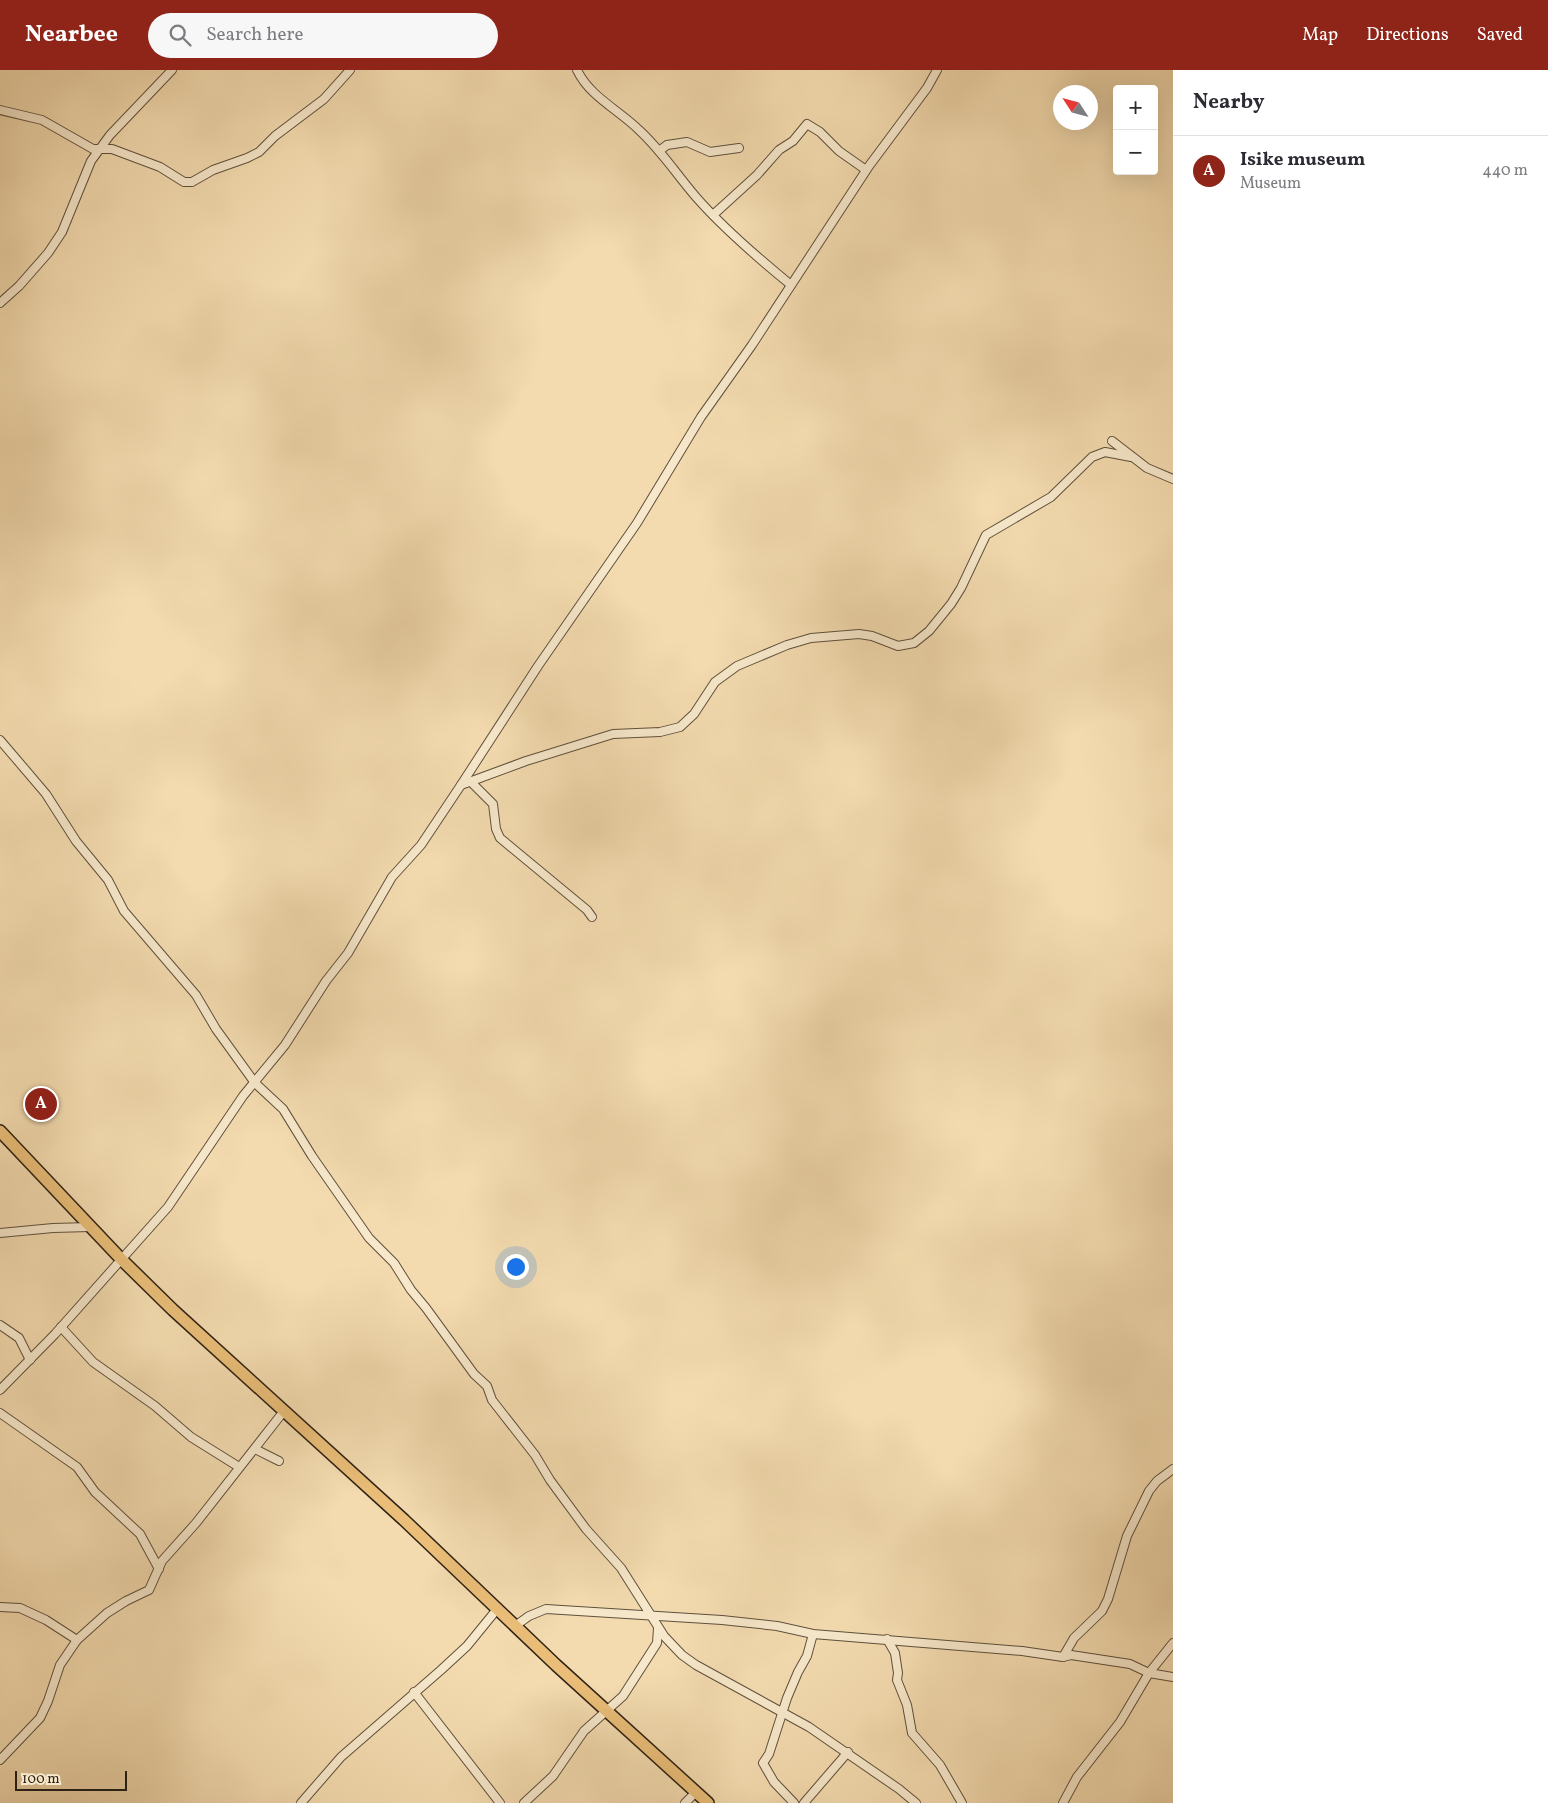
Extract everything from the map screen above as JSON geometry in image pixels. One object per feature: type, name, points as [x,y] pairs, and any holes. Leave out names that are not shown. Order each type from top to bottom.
[{"type":"highway","points":[[0,1131],[122,1260],[708,1803]]},
{"type":"street","points":[[0,303],[19,286],[48,253],[62,232],[87,168],[110,135],[172,70]]},
{"type":"street","points":[[0,110],[50,123],[92,149],[112,149],[160,167],[184,182],[196,181],[213,170],[259,152],[275,136],[324,99],[350,70]]},
{"type":"street","points":[[577,70],[586,85],[616,113],[640,130],[713,215],[791,285]]},
{"type":"street","points":[[0,1390],[61,1327],[168,1207],[243,1096],[285,1045],[330,976],[348,953],[392,877],[421,845],[538,666],[637,523],[701,417],[752,345],[866,170],[927,88],[937,70]]},
{"type":"street","points":[[713,215],[757,175],[779,150],[793,141],[807,124],[820,132],[838,151],[866,170]]},
{"type":"street","points":[[658,150],[667,145],[682,142],[694,143],[710,152],[739,148]]},
{"type":"street","points":[[1112,441],[1146,468],[1173,479]]},
{"type":"street","points":[[461,785],[526,761],[613,734],[660,732],[680,727],[694,714],[715,682],[737,666],[787,645],[811,638],[859,634],[872,636],[898,646],[914,643],[929,631],[961,588],[986,535],[1051,496],[1092,457],[1105,452],[1131,457]]},
{"type":"street","points":[[0,740],[46,794],[76,841],[108,880],[124,911],[196,995],[216,1029],[255,1083],[284,1109],[312,1156],[369,1238],[394,1263],[411,1290],[474,1374],[487,1386],[492,1400],[535,1455],[550,1480],[586,1529],[610,1553],[653,1616],[658,1628],[682,1655],[696,1665],[809,1727],[848,1752],[907,1794],[916,1803]]},
{"type":"street","points":[[471,782],[493,804],[496,830],[500,838],[587,910],[592,917]]},
{"type":"street","points":[[0,1233],[90,1227]]},
{"type":"street","points":[[0,1325],[19,1338],[30,1360]]},
{"type":"street","points":[[61,1327],[93,1362],[154,1406],[192,1437],[239,1467]]},
{"type":"street","points":[[0,1760],[40,1718],[60,1665],[77,1640],[107,1613],[149,1590],[162,1561],[196,1523],[255,1449],[265,1432],[284,1411]]},
{"type":"street","points":[[0,1413],[77,1467],[95,1492],[140,1534],[159,1568]]},
{"type":"street","points":[[255,1449],[278,1461]]},
{"type":"street","points":[[1064,1657],[1074,1638],[1102,1612],[1108,1599],[1126,1536],[1148,1491],[1157,1480],[1173,1468]]},
{"type":"street","points":[[0,1607],[20,1608],[46,1620],[77,1640]]},
{"type":"street","points":[[301,1803],[341,1756],[467,1646],[498,1608]]},
{"type":"street","points":[[515,1626],[529,1616],[546,1610],[757,1623],[813,1634],[1022,1651],[1064,1657],[1071,1655],[1130,1664],[1149,1672],[1173,1678]]},
{"type":"street","points":[[524,1803],[553,1776],[584,1731],[623,1696],[657,1643],[658,1628]]},
{"type":"street","points":[[794,1803],[774,1782],[763,1763],[769,1754],[798,1672],[807,1656],[813,1634]]},
{"type":"street","points":[[887,1639],[895,1653],[898,1673],[897,1680],[907,1705],[912,1733],[940,1765],[962,1803]]},
{"type":"street","points":[[1063,1803],[1077,1777],[1120,1722],[1149,1672],[1173,1643]]},
{"type":"street","points":[[414,1692],[500,1803]]},
{"type":"street","points":[[804,1803],[848,1752]]},
{"type":"street","points":[[685,1803],[696,1792]]},
{"type":"place","name":"Isike museum","points":[[41,1104]]}]
